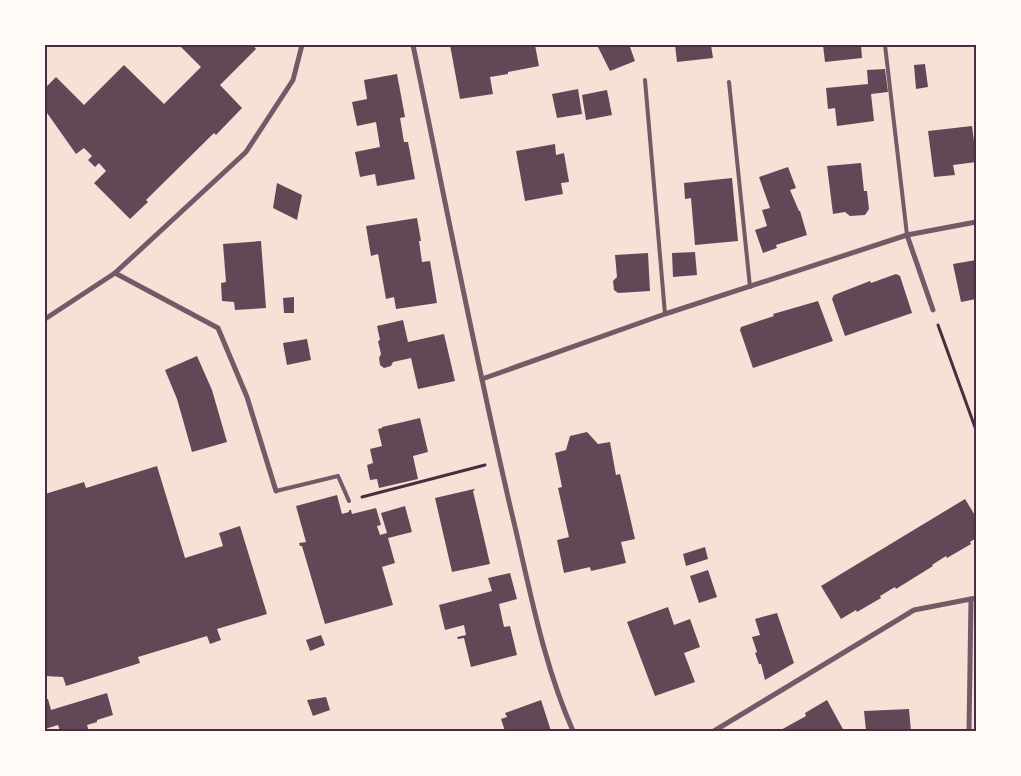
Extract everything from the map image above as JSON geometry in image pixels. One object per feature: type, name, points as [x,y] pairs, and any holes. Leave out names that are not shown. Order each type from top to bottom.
[{"type":"street","points":[[45,319],[115,273],[246,152],[293,80],[302,45]]},
{"type":"street","points":[[413,45],[500,461],[543,645],[573,731]]},
{"type":"street","points":[[482,379],[665,314],[907,235],[976,222]]},
{"type":"street","points":[[907,235],[933,310]]},
{"type":"street","points":[[115,273],[218,328],[247,397],[276,491]]},
{"type":"street","points":[[714,731],[914,610],[974,599],[969,731]]},
{"type":"lane","points":[[885,45],[907,235]]},
{"type":"lane","points":[[645,80],[665,314]]},
{"type":"lane","points":[[729,82],[750,287]]},
{"type":"lane","points":[[276,491],[338,476],[350,500]]},
{"type":"path","points":[[933,310],[976,430]]},
{"type":"path","points":[[350,500],[500,461]]},
{"type":"building","points":[[179,45],[253,45],[256,49],[220,85],[242,108],[216,135],[214,133],[146,200],[148,202],[130,219],[94,183],[106,171],[99,163],[95,167],[88,160],[92,156],[84,148],[76,154],[45,110],[45,88],[56,77],[84,105],[124,65],[164,104],[201,67]]},
{"type":"building","points":[[450,45],[535,45],[539,66],[490,77],[493,94],[460,99]]},
{"type":"building","points":[[597,45],[634,45],[630,47],[635,61],[610,71]]},
{"type":"building","points":[[675,45],[711,45],[713,58],[677,62]]},
{"type":"building","points":[[823,45],[861,45],[862,58],[825,62]]},
{"type":"building","points":[[925,64],[928,87],[916,89],[914,65]]},
{"type":"building","points":[[885,69],[888,92],[871,94],[874,121],[837,126],[835,108],[828,109],[826,88],[868,84],[867,70]]},
{"type":"building","points":[[397,74],[405,117],[400,118],[404,142],[408,142],[415,179],[377,186],[375,174],[360,177],[355,152],[380,147],[376,122],[357,126],[352,102],[367,99],[364,80]]},
{"type":"building","points":[[578,89],[582,114],[557,118],[552,94]]},
{"type":"building","points":[[607,90],[612,115],[586,120],[582,95]]},
{"type":"building","points":[[972,126],[974,141],[976,140],[976,162],[953,165],[955,175],[934,177],[928,131]]},
{"type":"building","points":[[555,144],[556,155],[564,153],[569,182],[561,183],[563,194],[525,201],[516,151]]},
{"type":"building","points":[[861,163],[864,191],[867,191],[869,209],[865,215],[850,216],[845,212],[833,214],[827,166]]},
{"type":"building","points":[[788,167],[796,188],[790,190],[800,211],[807,235],[776,245],[777,248],[763,253],[755,230],[767,226],[762,210],[770,208],[759,177]]},
{"type":"building","points":[[732,178],[738,241],[695,245],[691,198],[685,199],[684,183]]},
{"type":"building","points":[[277,183],[302,195],[297,220],[273,208]]},
{"type":"building","points":[[417,218],[422,262],[430,261],[437,303],[396,309],[394,297],[386,299],[378,254],[371,256],[366,226]]},
{"type":"building","points":[[261,241],[266,308],[235,310],[234,302],[222,301],[221,283],[226,282],[223,244]]},
{"type":"building","points":[[695,252],[697,275],[673,277],[672,253]]},
{"type":"building","points":[[648,253],[650,291],[618,293],[614,290],[613,281],[617,277],[615,255]]},
{"type":"building","points":[[976,260],[976,299],[961,302],[953,264]]},
{"type":"building","points":[[896,274],[900,276],[912,313],[845,336],[832,299],[834,295],[870,281],[871,283]]},
{"type":"building","points":[[294,297],[294,313],[284,313],[283,298]]},
{"type":"building","points":[[818,301],[833,341],[753,368],[740,330],[741,327],[774,316],[773,314]]},
{"type":"building","points":[[403,320],[408,342],[444,334],[455,381],[418,389],[411,358],[393,362],[391,366],[384,368],[380,365],[379,358],[381,354],[378,341],[380,340],[377,326]]},
{"type":"building","points":[[307,339],[311,360],[287,365],[283,343]]},
{"type":"building","points":[[197,356],[212,390],[227,442],[192,452],[177,399],[165,370]]},
{"type":"building","points":[[420,418],[428,452],[413,456],[418,479],[379,488],[377,479],[370,480],[367,465],[373,463],[370,449],[382,446],[378,429]]},
{"type":"building","points":[[587,432],[598,444],[610,442],[616,475],[620,474],[635,539],[621,542],[626,563],[591,571],[590,567],[564,573],[557,540],[569,537],[558,488],[562,487],[555,453],[566,450],[570,436]]},
{"type":"building","points":[[157,466],[185,558],[223,546],[219,533],[240,526],[267,614],[217,629],[221,640],[210,644],[207,636],[138,657],[140,663],[66,686],[63,677],[45,676],[45,494],[84,482],[86,488]]},
{"type":"building","points":[[474,489],[490,564],[452,572],[435,498]]},
{"type":"building","points":[[337,495],[342,514],[349,512],[349,510],[351,510],[352,514],[376,508],[381,525],[377,526],[380,535],[387,533],[381,513],[405,506],[412,532],[388,538],[395,563],[382,567],[393,605],[325,624],[302,546],[299,543],[306,542],[296,506]]},
{"type":"building","points":[[965,499],[976,517],[976,538],[970,542],[971,544],[947,558],[946,556],[896,589],[895,587],[880,596],[881,598],[841,619],[821,586]]},
{"type":"building","points":[[705,547],[708,559],[686,566],[683,554]]},
{"type":"building","points":[[708,570],[717,597],[699,603],[690,576]]},
{"type":"building","points":[[510,573],[517,599],[499,604],[504,627],[510,626],[517,655],[471,667],[464,638],[458,639],[457,637],[466,635],[464,625],[445,630],[439,605],[492,591],[488,578]]},
{"type":"building","points":[[668,607],[674,625],[690,619],[700,647],[684,653],[695,682],[655,696],[627,622]]},
{"type":"building","points":[[777,613],[794,663],[765,680],[761,664],[759,664],[755,653],[757,652],[752,637],[760,635],[755,619]]},
{"type":"building","points":[[321,635],[325,645],[310,651],[306,640]]},
{"type":"building","points":[[107,693],[113,715],[87,725],[89,731],[60,731],[58,725],[45,729],[45,699],[48,699],[51,710]]},
{"type":"building","points":[[326,697],[330,710],[313,716],[307,700]]},
{"type":"building","points":[[541,700],[551,731],[505,731],[501,719],[507,717],[505,713]]},
{"type":"building","points":[[827,700],[844,731],[779,731],[806,716],[805,713]]},
{"type":"building","points":[[909,709],[911,731],[866,731],[864,711]]}]
